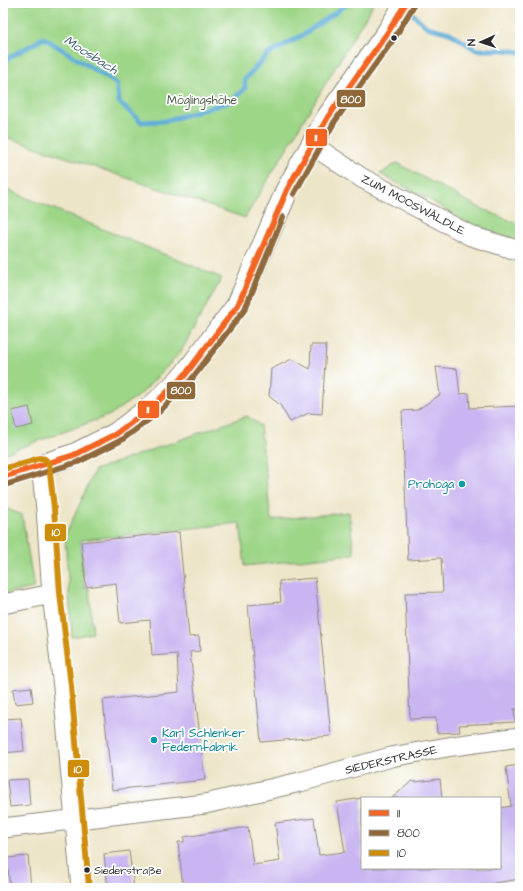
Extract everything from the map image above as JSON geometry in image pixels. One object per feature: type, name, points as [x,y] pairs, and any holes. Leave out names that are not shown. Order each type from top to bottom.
[{"type":"street","points":[[3,477],[74,455],[116,434],[154,405],[185,375],[238,305],[287,190],[312,145],[328,117],[391,28],[406,3]]},
{"type":"street","name":"ZUM MOOSWÄLDLE","points":[[312,145],[362,178],[471,236],[520,251]]},
{"type":"street","points":[[41,466],[46,509],[52,594],[76,820],[81,888]]},
{"type":"street","points":[[3,604],[52,594]]},
{"type":"street","name":"SIEDERSTRASSE","points":[[3,828],[205,804],[300,782],[391,758],[453,746],[520,737]]},
{"type":"green space","name":"Möglingshöhe","points":[[3,3],[374,3],[245,218],[3,136]]},
{"type":"green space","points":[[397,163],[478,207],[520,225],[520,240],[497,234],[461,219],[423,196],[380,174]]},
{"type":"green space","points":[[3,188],[222,278],[180,353],[142,393],[110,415],[3,454]]},
{"type":"green space","points":[[247,416],[260,425],[271,520],[349,512],[354,554],[245,566],[240,523],[81,540],[84,588],[89,588],[93,633],[72,637],[65,536],[95,470]]},
{"type":"green space","points":[[3,507],[22,515],[34,588],[3,594]]},
{"type":"building","points":[[311,345],[326,345],[322,414],[309,413],[290,422],[280,405],[269,396],[271,369],[292,359],[310,369]]},
{"type":"building","name":"Prohoga","points":[[436,367],[457,369],[460,394],[469,393],[470,408],[520,406],[520,709],[514,709],[515,722],[459,725],[460,732],[437,733],[436,718],[410,719],[405,593],[443,592],[441,558],[408,560],[402,411],[417,410],[440,395]]},
{"type":"building","points":[[29,407],[33,425],[16,429],[12,411]]},
{"type":"building","points":[[179,532],[189,637],[199,636],[200,651],[190,652],[205,780],[112,790],[103,700],[179,692],[177,654],[152,656],[150,620],[120,623],[116,583],[86,587],[81,542]]},
{"type":"building","points":[[315,578],[331,736],[261,742],[248,605],[281,602],[279,581]]},
{"type":"building","points":[[31,687],[33,702],[15,704],[13,689]]},
{"type":"building","points":[[21,718],[24,751],[3,753],[3,719]]},
{"type":"building","points":[[520,765],[520,879],[463,888],[183,888],[178,842],[184,842],[184,837],[248,827],[253,865],[280,861],[275,823],[314,818],[319,855],[345,852],[337,802],[361,798],[361,869],[501,869],[501,808],[511,806],[506,767]]},
{"type":"building","points":[[28,779],[30,805],[10,807],[7,780]]},
{"type":"building","points":[[440,779],[442,797],[393,797],[412,781],[415,782]]},
{"type":"building","points":[[129,851],[134,888],[108,888],[104,854]]},
{"type":"building","points":[[28,856],[31,888],[10,888],[7,858]]},
{"type":"waterway","name":"Moosbach","points":[[3,61],[44,38],[117,84],[119,102],[141,122],[165,121],[232,101],[245,88],[245,79],[267,55],[303,35],[349,3]]},
{"type":"waterway","name":"Moosbach","points":[[407,9],[427,27],[450,33],[476,50],[506,50],[520,52]]},
{"type":"transit line","name":"11","points":[[3,477],[74,455],[116,434],[154,405],[185,375],[238,305],[287,190],[312,145],[328,117],[388,32],[406,3]]},
{"type":"transit line","name":"800","points":[[294,194],[335,121],[395,37],[413,7]]},
{"type":"transit line","name":"800","points":[[5,485],[78,462],[120,441],[160,411],[191,380],[245,309],[283,217]]},
{"type":"transit line","name":"10","points":[[3,469],[40,458],[45,459],[49,464],[89,887]]},
{"type":"place","name":"Prohoga","points":[[462,484]]},
{"type":"place","name":"Karl Schlenker Federnfabrik","points":[[154,740]]},
{"type":"place","name":"Siederstraße","points":[[87,870]]}]
